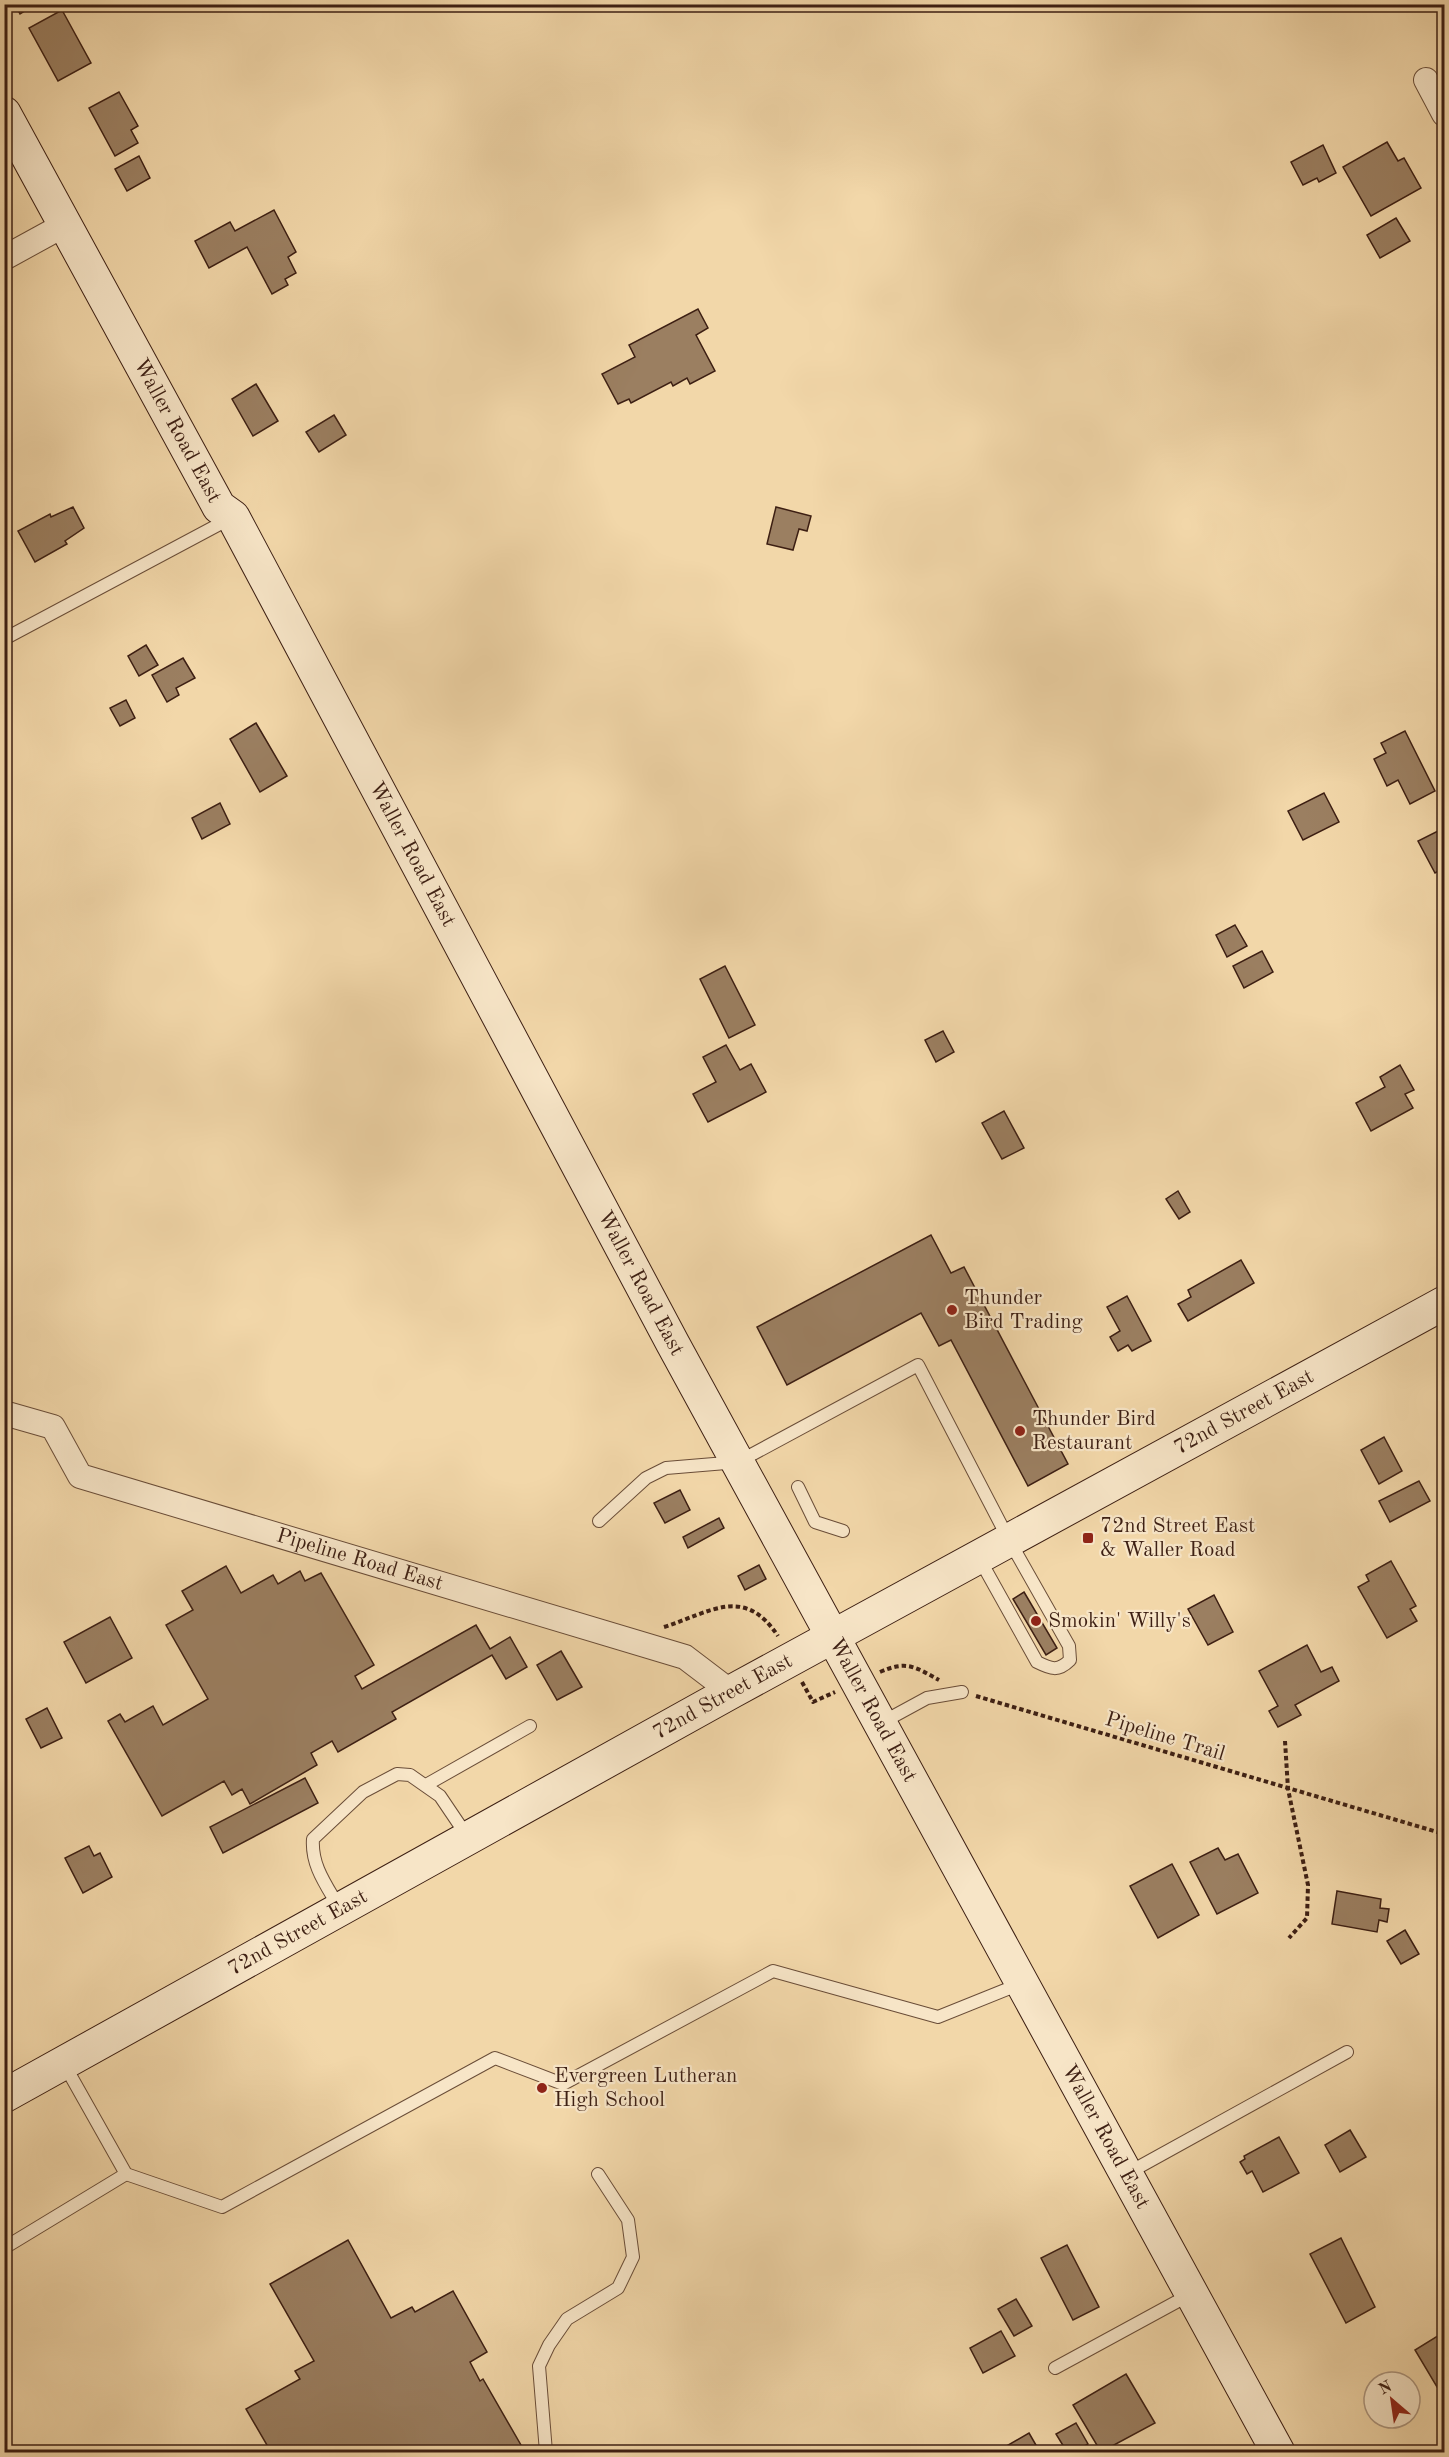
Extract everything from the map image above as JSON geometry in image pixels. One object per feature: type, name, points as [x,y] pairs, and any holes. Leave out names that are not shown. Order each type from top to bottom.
[{"type":"street","points":[[1426,80],[1444,114]]},
{"type":"street","name":"Waller Road East","points":[[4,113],[219,507],[232,517],[738,1462],[1278,2452]]},
{"type":"street","points":[[4,258],[66,224]]},
{"type":"street","name":"72nd Street East","points":[[4,2096],[834,1635],[1444,1303]]},
{"type":"street","name":"Pipeline Road East","points":[[4,1413],[52,1427],[80,1476],[685,1657],[731,1692]]},
{"type":"lane","points":[[4,639],[232,517]]},
{"type":"lane","points":[[599,1521],[646,1478],[666,1468],[738,1462],[918,1365],[1009,1540],[1070,1646],[1070,1660],[1062,1667],[1050,1669],[1037,1662],[978,1557]]},
{"type":"lane","points":[[798,1487],[815,1522],[843,1531]]},
{"type":"lane","points":[[880,1723],[927,1698],[962,1692]]},
{"type":"lane","points":[[426,1785],[530,1726]]},
{"type":"lane","points":[[341,1910],[318,1870],[312,1854],[313,1839],[363,1792],[397,1774],[410,1775],[440,1796],[469,1839]]},
{"type":"lane","points":[[63,2063],[126,2174],[222,2207],[495,2058],[563,2084],[773,1971],[938,2017],[1022,1983]]},
{"type":"lane","points":[[1127,2174],[1347,2052]]},
{"type":"lane","points":[[4,2248],[126,2174]]},
{"type":"lane","points":[[546,2452],[539,2366],[549,2345],[567,2319],[618,2288],[633,2257],[628,2220],[598,2174]]},
{"type":"lane","points":[[1055,2368],[1192,2294]]},
{"type":"path","name":"Pipeline Trail","points":[[882,1670],[901,1664],[914,1666],[962,1692],[1444,1834]]},
{"type":"path","points":[[806,1689],[813,1702],[831,1694]]},
{"type":"path","points":[[1285,1741],[1288,1789],[1308,1885],[1307,1918],[1289,1938]]},
{"type":"building","points":[[15,4],[36,4],[20,14]]},
{"type":"building","points":[[62,10],[91,63],[58,81],[29,28]]},
{"type":"building","points":[[119,92],[138,126],[131,130],[138,143],[115,156],[89,108]]},
{"type":"building","points":[[1387,142],[1398,161],[1404,158],[1421,188],[1371,216],[1343,167]]},
{"type":"building","points":[[1323,145],[1336,173],[1319,182],[1317,178],[1303,185],[1291,162]]},
{"type":"building","points":[[139,156],[150,178],[127,191],[115,169]]},
{"type":"building","points":[[274,210],[296,252],[288,257],[296,273],[285,279],[288,285],[272,294],[247,247],[209,268],[195,241],[230,222],[235,231]]},
{"type":"building","points":[[1396,218],[1410,241],[1380,258],[1367,235]]},
{"type":"building","points":[[698,309],[708,328],[696,335],[715,371],[690,384],[687,378],[673,386],[671,382],[631,403],[629,399],[618,404],[602,374],[635,357],[629,345]]},
{"type":"building","points":[[256,384],[278,421],[253,436],[232,399]]},
{"type":"building","points":[[334,415],[346,435],[319,452],[306,432]]},
{"type":"building","points":[[73,507],[84,528],[65,541],[67,544],[35,562],[18,531],[50,514],[51,517]]},
{"type":"building","points":[[776,507],[811,516],[807,531],[799,529],[793,550],[767,544]]},
{"type":"building","points":[[146,645],[158,665],[139,676],[128,656]]},
{"type":"building","points":[[183,658],[195,678],[176,688],[179,695],[167,702],[152,675]]},
{"type":"building","points":[[126,700],[135,718],[120,726],[110,708]]},
{"type":"building","points":[[256,723],[287,776],[260,792],[230,739]]},
{"type":"building","points":[[1405,731],[1435,791],[1410,804],[1398,780],[1387,786],[1374,759],[1386,753],[1381,743]]},
{"type":"building","points":[[1324,793],[1339,822],[1303,840],[1288,811]]},
{"type":"building","points":[[220,803],[230,824],[202,839],[192,818]]},
{"type":"building","points":[[1444,828],[1444,868],[1435,873],[1418,841]]},
{"type":"building","points":[[1235,925],[1247,946],[1227,957],[1216,935]]},
{"type":"building","points":[[1262,951],[1273,972],[1244,988],[1233,966]]},
{"type":"building","points":[[725,966],[755,1025],[729,1038],[700,979]]},
{"type":"building","points":[[943,1031],[954,1052],[936,1062],[925,1040]]},
{"type":"building","points":[[726,1045],[740,1070],[751,1064],[766,1092],[708,1122],[693,1094],[716,1082],[703,1057]]},
{"type":"building","points":[[1400,1065],[1414,1090],[1405,1094],[1413,1108],[1371,1131],[1356,1103],[1385,1087],[1380,1077]]},
{"type":"building","points":[[1004,1111],[1024,1148],[1002,1159],[982,1123]]},
{"type":"building","points":[[1178,1191],[1190,1212],[1179,1219],[1166,1199]]},
{"type":"building","points":[[931,1235],[951,1273],[964,1267],[1068,1464],[1028,1486],[951,1340],[939,1346],[921,1313],[787,1385],[757,1327]]},
{"type":"building","points":[[1241,1260],[1254,1283],[1188,1321],[1178,1304],[1191,1297],[1188,1290]]},
{"type":"building","points":[[1127,1296],[1151,1341],[1132,1351],[1128,1345],[1118,1351],[1110,1337],[1120,1331],[1107,1307]]},
{"type":"building","points":[[1384,1437],[1402,1471],[1379,1484],[1361,1450]]},
{"type":"building","points":[[1419,1481],[1430,1501],[1390,1522],[1379,1501]]},
{"type":"building","points":[[680,1490],[690,1510],[665,1523],[654,1503]]},
{"type":"building","points":[[719,1518],[724,1528],[688,1548],[683,1537]]},
{"type":"building","points":[[1391,1561],[1416,1606],[1410,1609],[1417,1621],[1387,1638],[1358,1587],[1369,1581],[1366,1575]]},
{"type":"building","points":[[759,1565],[766,1579],[745,1590],[738,1576]]},
{"type":"building","points":[[226,1566],[241,1593],[273,1575],[278,1584],[300,1571],[305,1581],[321,1573],[374,1665],[355,1676],[362,1689],[476,1625],[490,1649],[510,1637],[527,1667],[506,1679],[492,1655],[392,1712],[396,1719],[338,1752],[332,1741],[311,1753],[317,1765],[250,1804],[242,1789],[232,1795],[224,1781],[162,1816],[108,1721],[120,1714],[125,1722],[153,1706],[163,1725],[208,1699],[166,1625],[193,1610],[182,1591]]},
{"type":"building","points":[[1024,1592],[1057,1648],[1046,1655],[1013,1599]]},
{"type":"building","points":[[1214,1595],[1233,1632],[1208,1645],[1188,1609]]},
{"type":"building","points":[[110,1617],[132,1658],[86,1683],[64,1642]]},
{"type":"building","points":[[1307,1645],[1321,1672],[1332,1667],[1339,1681],[1295,1705],[1301,1715],[1278,1727],[1269,1711],[1278,1706],[1259,1671]]},
{"type":"building","points":[[561,1651],[582,1687],[557,1700],[537,1665]]},
{"type":"building","points":[[47,1708],[62,1738],[41,1748],[26,1719]]},
{"type":"building","points":[[305,1778],[318,1803],[223,1853],[210,1827]]},
{"type":"building","points":[[89,1846],[94,1856],[100,1853],[112,1877],[83,1893],[65,1858]]},
{"type":"building","points":[[1218,1848],[1225,1860],[1238,1854],[1258,1893],[1217,1914],[1190,1862]]},
{"type":"building","points":[[1172,1864],[1199,1915],[1158,1938],[1130,1886]]},
{"type":"building","points":[[1337,1891],[1381,1899],[1380,1908],[1389,1909],[1387,1922],[1379,1920],[1377,1932],[1332,1924]]},
{"type":"building","points":[[1405,1930],[1419,1954],[1401,1964],[1387,1941]]},
{"type":"building","points":[[1350,2130],[1366,2157],[1340,2172],[1325,2145]]},
{"type":"building","points":[[1279,2137],[1299,2173],[1263,2192],[1252,2171],[1247,2174],[1240,2162],[1245,2159],[1244,2156]]},
{"type":"building","points":[[1341,2238],[1375,2307],[1346,2323],[1310,2254]]},
{"type":"building","points":[[348,2240],[391,2318],[412,2307],[415,2312],[453,2291],[487,2352],[470,2362],[480,2381],[483,2379],[525,2452],[271,2452],[246,2409],[300,2379],[295,2371],[314,2361],[270,2284]]},
{"type":"building","points":[[1067,2245],[1099,2307],[1073,2320],[1041,2258]]},
{"type":"building","points":[[1016,2299],[1032,2326],[1014,2336],[998,2309]]},
{"type":"building","points":[[1001,2331],[1015,2356],[983,2373],[970,2348]]},
{"type":"building","points":[[1444,2332],[1444,2382],[1437,2387],[1415,2350]]},
{"type":"building","points":[[1126,2374],[1155,2423],[1101,2452],[1073,2405]]},
{"type":"building","points":[[1076,2423],[1088,2444],[1074,2452],[1067,2452],[1056,2434]]},
{"type":"building","points":[[1029,2433],[1040,2452],[998,2451]]},
{"type":"place","name":"Thunder Bird Trading","points":[[952,1310]]},
{"type":"place","name":"Thunder Bird Restaurant","points":[[1020,1431]]},
{"type":"place","name":"72nd Street East & Waller Road","points":[[1088,1538]]},
{"type":"place","name":"Smokin' Willy's","points":[[1036,1621]]},
{"type":"place","name":"Evergreen Lutheran High School","points":[[542,2088]]}]
